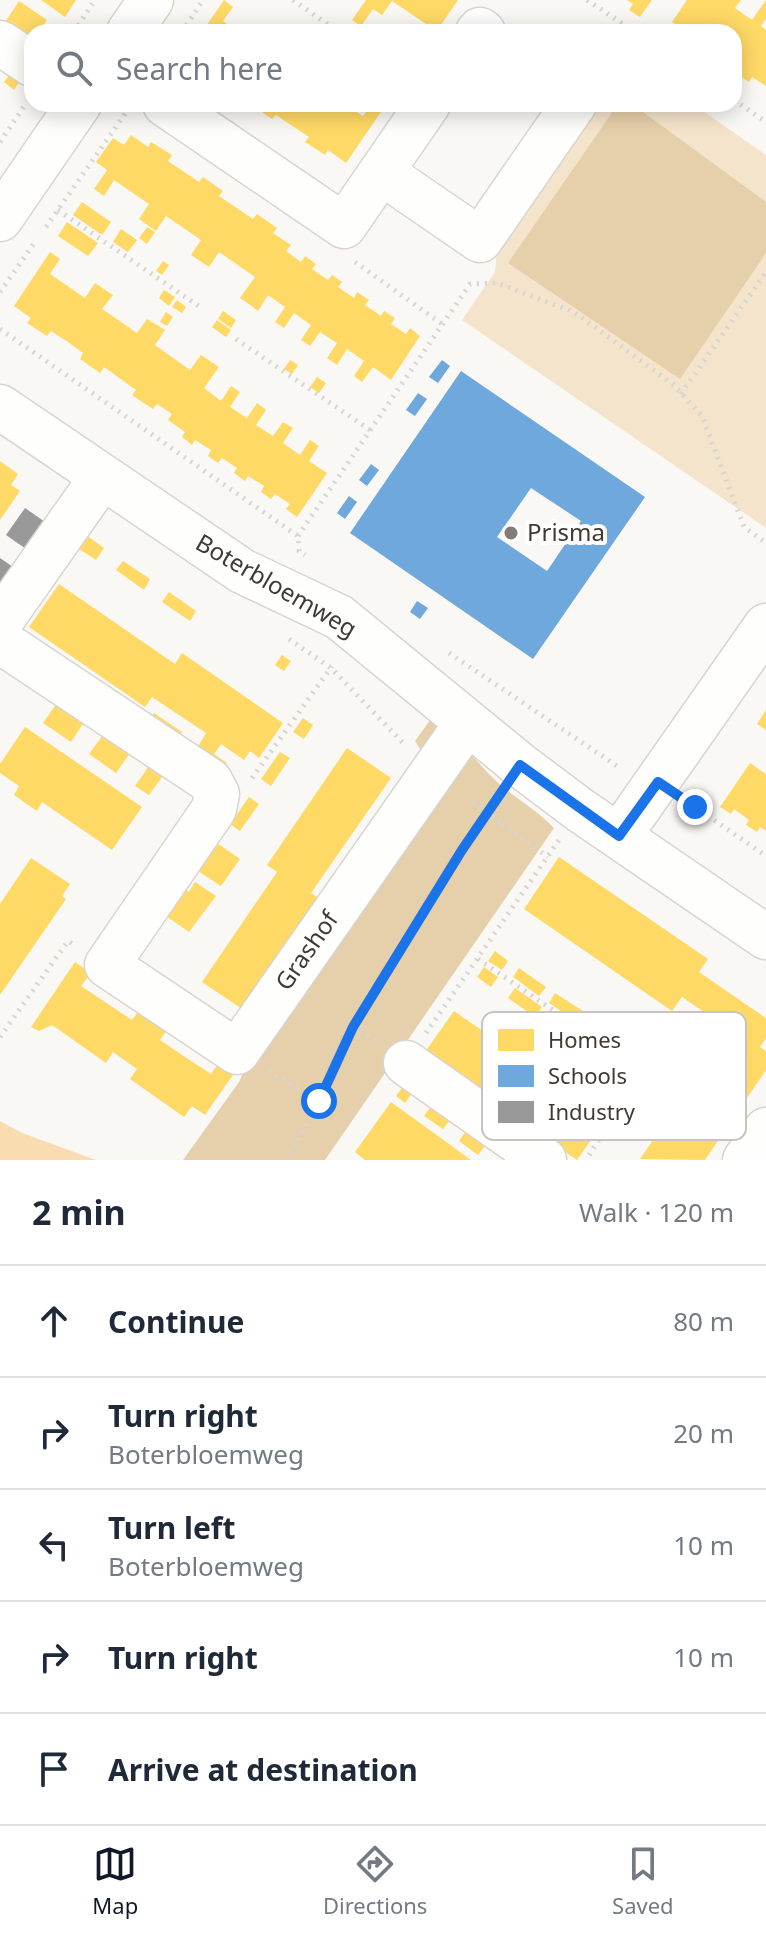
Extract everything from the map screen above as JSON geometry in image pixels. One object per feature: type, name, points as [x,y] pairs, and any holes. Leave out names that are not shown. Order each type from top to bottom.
[{"type":"street","points":[[134,24],[151,0]]},
{"type":"street","points":[[0,43],[24,59]]},
{"type":"street","points":[[0,219],[74,112]]},
{"type":"street","points":[[177,112],[344,226],[422,112]]},
{"type":"street","points":[[381,172],[480,240],[568,112]]},
{"type":"street","name":"Boterbloemweg","points":[[0,407],[242,571],[339,617],[467,723],[580,810],[766,937]]},
{"type":"street","points":[[0,622],[102,477]]},
{"type":"street","points":[[619,836],[766,626]]},
{"type":"street","points":[[0,641],[210,781],[217,794],[214,809],[107,965],[237,1052]]},
{"type":"street","name":"Grashof","points":[[237,1052],[467,723]]},
{"type":"street","points":[[406,1063],[482,1116]]},
{"type":"street","points":[[745,1160],[766,1130]]},
{"type":"street","points":[[516,1140],[544,1160]]},
{"type":"path","points":[[79,24],[95,0]]},
{"type":"path","points":[[187,24],[203,0]]},
{"type":"path","points":[[293,0],[328,24]]},
{"type":"path","points":[[587,0],[618,24]]},
{"type":"path","points":[[742,106],[766,122]]},
{"type":"path","points":[[0,142],[24,107]]},
{"type":"path","points":[[0,292],[127,112]]},
{"type":"path","points":[[58,210],[203,309]]},
{"type":"path","points":[[344,226],[350,259],[442,324]]},
{"type":"path","points":[[681,394],[766,272]]},
{"type":"path","points":[[312,559],[299,551],[298,536],[470,284],[497,283],[574,312],[674,385],[702,416],[744,527],[766,543]]},
{"type":"path","points":[[0,329],[298,536]]},
{"type":"path","points":[[236,339],[370,430]]},
{"type":"path","points":[[217,794],[242,791],[358,633]]},
{"type":"path","points":[[442,647],[636,779],[658,782],[766,856]]},
{"type":"path","points":[[285,1160],[300,1139],[353,1027],[462,850],[520,765]]},
{"type":"path","points":[[473,802],[548,857]]},
{"type":"path","points":[[406,1063],[580,810]]},
{"type":"path","points":[[0,1037],[68,941],[107,965]]},
{"type":"path","points":[[478,959],[556,1012]]},
{"type":"path","points":[[237,1052],[319,1101]]},
{"type":"path","points":[[586,1160],[599,1140]]},
{"type":"shaded area","points":[[591,112],[704,112],[766,155],[766,528],[462,320],[495,272],[497,247]]},
{"type":"shaded area","points":[[612,112],[643,112],[766,202],[766,253],[680,379],[508,263]]},
{"type":"shaded area","points":[[433,716],[495,780],[554,828],[325,1160],[183,1160],[239,1082],[252,1053],[440,781],[415,741]]},
{"type":"shaded area","points":[[0,1121],[22,1133],[96,1160],[0,1160]]},
{"type":"building: Homes","points":[[41,0],[76,0],[65,17]]},
{"type":"building: Homes","points":[[224,0],[233,7],[223,21],[227,24],[208,24]]},
{"type":"building: Homes","points":[[366,0],[458,0],[442,24],[426,24],[392,1],[382,15],[373,9],[362,24],[352,20]]},
{"type":"building: Homes","points":[[627,0],[652,0],[640,17],[629,10],[633,4]]},
{"type":"building: Homes","points":[[687,0],[741,0],[735,8],[752,20],[766,0],[766,19],[761,26],[766,30],[766,86],[752,77],[749,82],[742,78],[742,24],[672,22]]},
{"type":"building: Homes","points":[[19,1],[47,20],[44,24],[24,24],[24,38],[4,24]]},
{"type":"building: Homes","points":[[14,68],[24,75],[14,90],[4,82]]},
{"type":"building: Homes","points":[[262,112],[357,112],[363,116],[366,112],[381,112],[346,163],[328,150],[325,155],[305,142],[309,137],[276,115],[272,119]]},
{"type":"building: Homes","points":[[131,135],[148,147],[151,142],[172,155],[168,161],[199,182],[203,177],[223,191],[219,196],[253,219],[257,214],[277,228],[273,233],[291,245],[286,251],[301,262],[305,256],[316,264],[312,269],[328,280],[332,275],[342,282],[338,287],[354,298],[357,292],[369,300],[365,305],[381,316],[384,311],[395,318],[391,324],[406,334],[410,328],[420,336],[391,380],[373,367],[362,382],[354,376],[364,361],[347,349],[337,365],[327,358],[337,343],[320,332],[310,346],[301,340],[311,325],[294,313],[284,328],[275,322],[285,307],[268,295],[258,311],[240,298],[255,277],[219,252],[209,267],[191,255],[201,240],[166,216],[156,231],[139,219],[149,204],[114,180],[104,196],[94,189],[107,170],[96,162],[113,138],[124,145]]},
{"type":"building: Homes","points":[[82,202],[111,222],[102,235],[73,215]]},
{"type":"building: Homes","points":[[67,222],[98,243],[88,256],[58,236]]},
{"type":"building: Homes","points":[[147,227],[155,232],[147,244],[139,238]]},
{"type":"building: Homes","points":[[121,229],[137,240],[128,252],[113,242]]},
{"type":"building: Homes","points":[[50,252],[60,259],[50,274],[85,298],[95,283],[113,295],[102,309],[137,333],[147,319],[165,330],[155,345],[190,370],[201,355],[219,367],[204,388],[221,401],[231,386],[240,392],[230,407],[247,418],[257,403],[266,410],[256,425],[273,436],[283,422],[293,428],[283,443],[300,455],[310,440],[319,446],[309,461],[327,473],[297,517],[286,509],[290,504],[275,494],[271,499],[261,492],[264,486],[248,476],[245,481],[234,473],[237,468],[222,458],[218,463],[208,456],[211,450],[195,440],[192,445],[182,437],[185,432],[168,420],[172,414],[157,404],[153,409],[132,395],[136,390],[104,367],[100,373],[80,359],[83,353],[51,331],[47,336],[27,323],[31,318],[14,306]]},
{"type":"building: Homes","points":[[163,261],[169,265],[162,275],[156,271]]},
{"type":"building: Homes","points":[[164,290],[175,297],[169,306],[159,298]]},
{"type":"building: Homes","points":[[177,300],[186,307],[182,313],[172,307]]},
{"type":"building: Homes","points":[[223,311],[236,320],[231,328],[218,319]]},
{"type":"building: Homes","points":[[166,312],[173,317],[167,326],[160,322]]},
{"type":"building: Homes","points":[[217,320],[231,330],[226,337],[212,327]]},
{"type":"building: Homes","points":[[290,360],[298,365],[292,374],[284,369]]},
{"type":"building: Homes","points":[[317,377],[326,383],[319,393],[310,387]]},
{"type":"building: Homes","points":[[0,461],[18,474],[11,485],[20,491],[0,520]]},
{"type":"building: Homes","points":[[79,530],[104,548],[96,560],[70,543]]},
{"type":"building: Homes","points":[[123,561],[150,579],[144,590],[116,570]]},
{"type":"building: Homes","points":[[59,584],[175,664],[182,653],[283,723],[259,758],[250,751],[244,760],[221,744],[214,754],[227,763],[220,774],[193,755],[206,733],[152,697],[145,707],[29,627]]},
{"type":"building: Homes","points":[[169,592],[196,611],[190,621],[162,602]]},
{"type":"building: Homes","points":[[282,655],[291,661],[284,671],[275,665]]},
{"type":"building: Homes","points":[[59,700],[86,719],[71,742],[43,723]]},
{"type":"building: Homes","points":[[766,710],[766,730],[757,724]]},
{"type":"building: Homes","points":[[154,713],[182,732],[175,743],[147,723]]},
{"type":"building: Homes","points":[[303,718],[313,725],[304,739],[293,732]]},
{"type":"building: Homes","points":[[25,727],[142,807],[112,850],[42,802],[37,811],[14,795],[19,786],[0,773],[0,764]]},
{"type":"building: Homes","points":[[105,732],[132,750],[116,773],[89,754]]},
{"type":"building: Homes","points":[[347,748],[391,778],[311,893],[322,900],[245,1011],[202,982],[277,872],[267,865]]},
{"type":"building: Homes","points":[[280,752],[290,758],[271,786],[261,779]]},
{"type":"building: Homes","points":[[151,763],[165,773],[149,795],[135,786]]},
{"type":"building: Homes","points":[[750,763],[766,774],[766,831],[760,827],[757,832],[746,825],[749,820],[734,809],[731,814],[720,807]]},
{"type":"building: Homes","points":[[249,797],[259,804],[240,831],[230,824]]},
{"type":"building: Homes","points":[[217,843],[240,859],[221,886],[198,871]]},
{"type":"building: Homes","points":[[559,857],[708,959],[699,972],[766,1018],[766,1038],[760,1047],[766,1051],[766,1070],[746,1100],[746,1012],[704,1012],[682,997],[672,1011],[524,909]]},
{"type":"building: Homes","points":[[31,858],[70,884],[62,896],[66,899],[0,995],[0,904]]},
{"type":"building: Homes","points":[[195,882],[216,896],[189,932],[166,916],[185,889],[189,892]]},
{"type":"building: Homes","points":[[495,951],[508,961],[502,970],[488,961]]},
{"type":"building: Homes","points":[[75,962],[91,973],[81,986],[132,1020],[141,1008],[169,1027],[160,1040],[211,1074],[220,1061],[235,1072],[205,1115],[192,1106],[184,1117],[130,1079],[137,1069],[113,1052],[106,1063],[52,1025],[39,1031],[31,1027]]},
{"type":"building: Homes","points":[[484,967],[498,977],[491,987],[477,977]]},
{"type":"building: Homes","points":[[519,968],[546,987],[539,996],[513,977]]},
{"type":"building: Homes","points":[[515,988],[542,1007],[538,1012],[528,1012],[508,998]]},
{"type":"building: Homes","points":[[555,993],[583,1011],[562,1012],[549,1003]]},
{"type":"building: Homes","points":[[454,1011],[482,1030],[482,1095],[423,1055]]},
{"type":"building: Homes","points":[[406,1082],[415,1089],[405,1103],[396,1096]]},
{"type":"building: Homes","points":[[391,1102],[471,1160],[365,1160],[355,1152]]},
{"type":"building: Homes","points":[[434,1102],[453,1116],[443,1129],[424,1116]]},
{"type":"building: Homes","points":[[468,1128],[488,1142],[478,1155],[459,1141]]},
{"type":"building: Homes","points":[[548,1140],[591,1140],[577,1160]]},
{"type":"building: Homes","points":[[653,1140],[719,1140],[705,1160],[640,1159]]},
{"type":"building: Schools","points":[[442,360],[450,366],[438,383],[429,377]]},
{"type":"building: Schools","points":[[461,371],[645,497],[533,659],[350,533]],"holes":[[[531,488],[581,521],[547,571],[497,537]]]},
{"type":"building: Schools","points":[[418,393],[427,399],[415,416],[406,410]]},
{"type":"building: Schools","points":[[371,464],[379,470],[367,486],[359,480]]},
{"type":"building: Schools","points":[[349,496],[357,502],[345,519],[337,513]]},
{"type":"building: Schools","points":[[417,601],[428,608],[420,619],[410,612]]},
{"type":"building: Industry","points":[[25,508],[48,524],[29,551],[6,535]]},
{"type":"building: Industry","points":[[0,558],[16,569],[0,593]]},
{"type":"place","name":"Prisma","points":[[511,533]]},
{"type":"route","points":[[319,1101],[353,1027],[462,850],[520,765],[619,836],[658,782],[695,807]]}]
